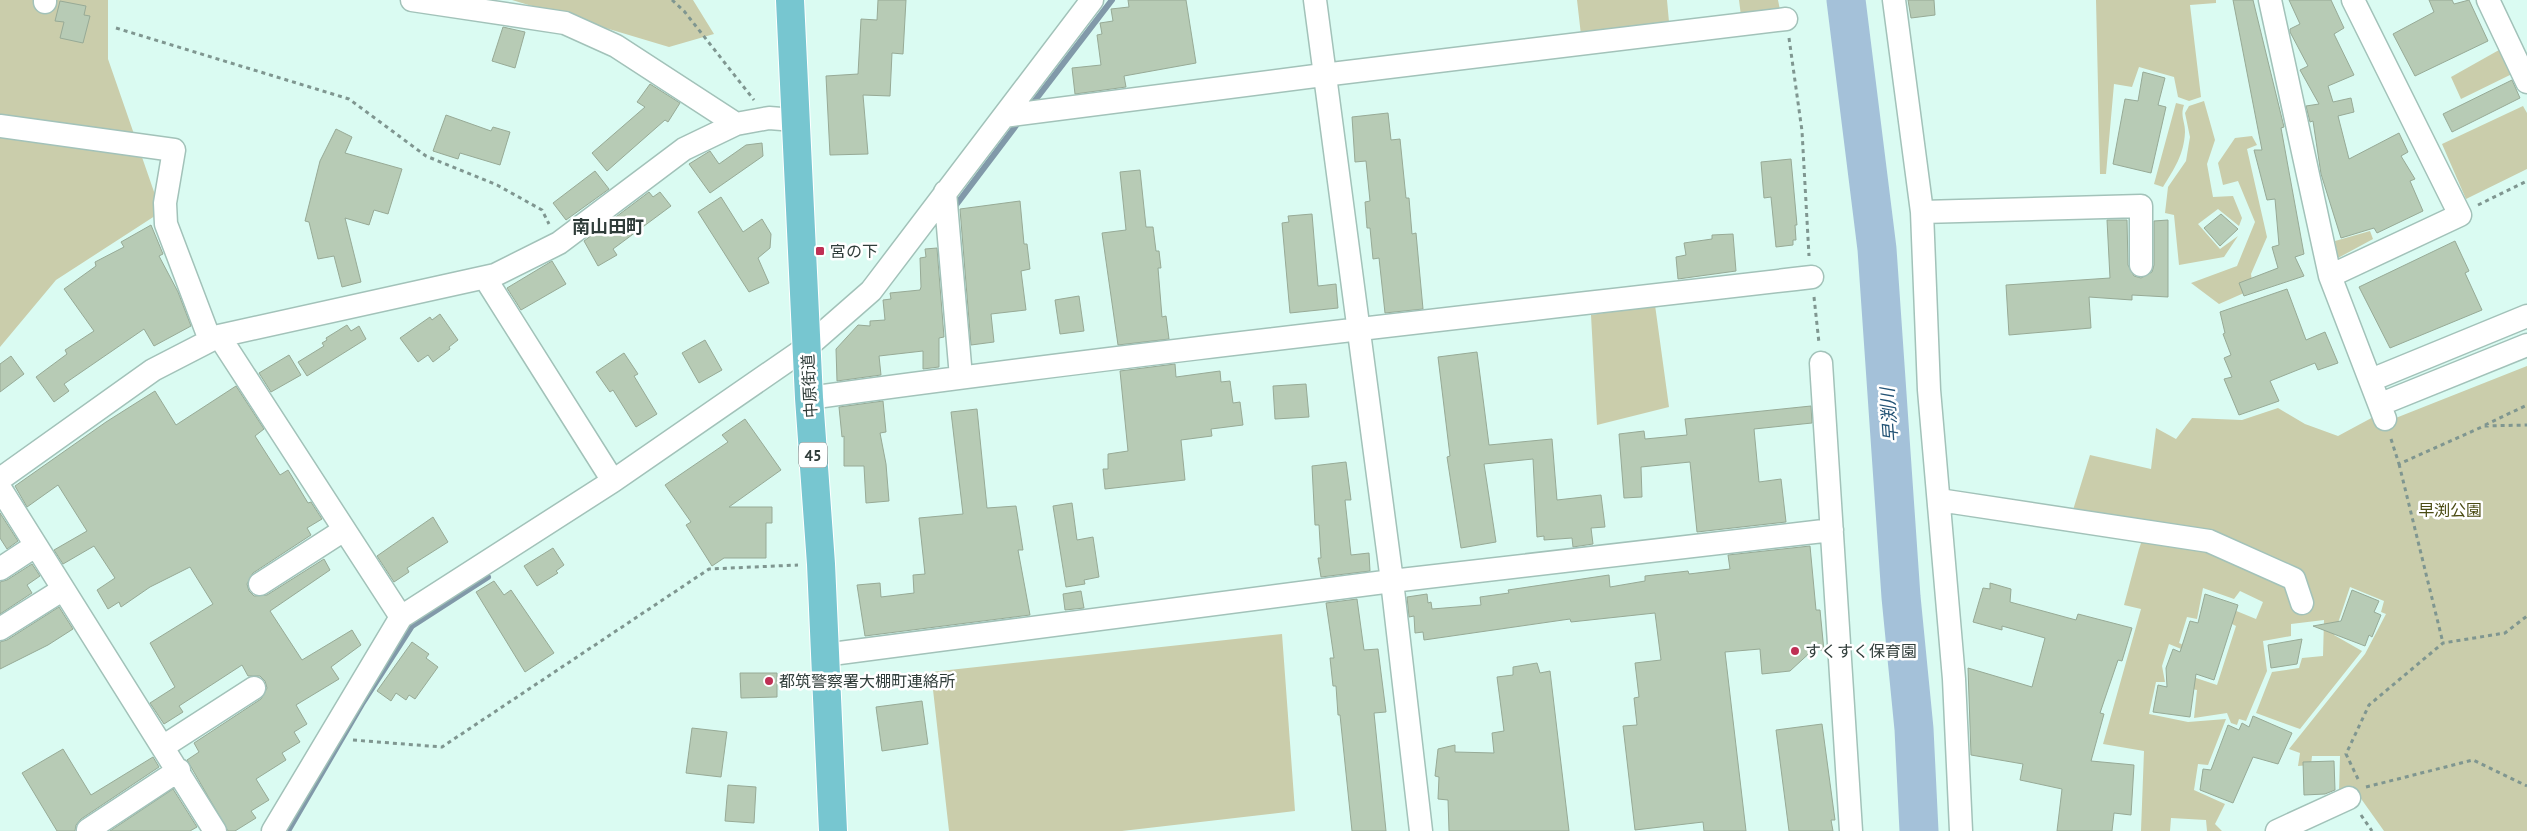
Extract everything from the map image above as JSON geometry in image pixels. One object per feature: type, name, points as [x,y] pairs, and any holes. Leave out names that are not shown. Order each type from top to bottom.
[{"type":"main road","name":"中原街道","points":[[790,0],[782,119],[807,346],[821,564],[833,831]]},
{"type":"street","points":[[412,0],[565,23],[616,46],[736,124]]},
{"type":"street","points":[[273,831],[401,617],[613,481],[807,346],[870,290],[1006,116],[1092,0]]},
{"type":"street","points":[[1315,0],[1392,581],[1420,831]]},
{"type":"street","points":[[1894,0],[1922,212],[1929,390],[1954,679],[1961,831]]},
{"type":"street","points":[[2270,0],[2330,276],[2383,412],[2527,344]]},
{"type":"street","points":[[2330,276],[2460,215],[2353,0]]},
{"type":"street","points":[[2488,0],[2527,82]]},
{"type":"street","points":[[1006,116],[1786,19]]},
{"type":"street","points":[[0,479],[153,370],[215,338],[485,278],[559,242],[684,149],[736,124],[782,119]]},
{"type":"street","points":[[0,126],[174,150],[165,203],[166,224],[215,338],[401,617]]},
{"type":"street","points":[[946,192],[961,377]]},
{"type":"street","points":[[1922,212],[2141,206],[2142,265]]},
{"type":"street","points":[[809,398],[961,377],[1358,329],[1812,277]]},
{"type":"street","points":[[485,278],[613,481]]},
{"type":"street","points":[[2371,380],[2527,316]]},
{"type":"street","points":[[1821,363],[1851,831]]},
{"type":"street","points":[[0,488],[62,590],[164,746],[214,830]]},
{"type":"street","points":[[1939,500],[2209,541],[2294,579],[2302,603]]},
{"type":"street","points":[[260,584],[344,530]]},
{"type":"street","points":[[824,655],[1392,581],[1832,530]]},
{"type":"street","points":[[0,569],[35,546]]},
{"type":"street","points":[[0,629],[62,590]]},
{"type":"street","points":[[164,746],[254,688]]},
{"type":"street","points":[[88,830],[179,770]]},
{"type":"street","points":[[2277,831],[2349,798]]},
{"type":"path","points":[[672,0],[782,119]]},
{"type":"path","points":[[1786,19],[1802,131],[1812,277],[1821,363]]},
{"type":"path","points":[[116,28],[349,99],[426,156],[497,185],[542,210],[559,242]]},
{"type":"path","points":[[2460,215],[2527,181]]},
{"type":"path","points":[[2399,464],[2527,405]]},
{"type":"path","points":[[2383,412],[2399,464],[2443,643]]},
{"type":"path","points":[[2482,426],[2527,426]]},
{"type":"path","points":[[358,741],[442,747],[709,569],[821,564]]},
{"type":"path","points":[[2527,616],[2505,633],[2443,643],[2369,705],[2346,754],[2362,788],[2473,760],[2527,786]]},
{"type":"green space","points":[[0,0],[108,0],[108,59],[161,212],[56,280],[0,347]]},
{"type":"green space","points":[[512,0],[693,0],[714,34],[669,47]]},
{"type":"green space","points":[[1577,0],[1667,0],[1669,22],[1581,35]]},
{"type":"green space","points":[[1739,0],[1778,0],[1780,10],[1741,16]]},
{"type":"green space","points":[[2096,0],[2216,0],[2216,3],[2190,5],[2201,97],[2189,101],[2178,97],[2174,77],[2139,67],[2132,87],[2114,84],[2106,174],[2100,174]]},
{"type":"green space","points":[[2499,50],[2512,74],[2461,99],[2451,77]]},
{"type":"green space","points":[[2204,101],[2215,140],[2207,164],[2213,197],[2233,196],[2242,218],[2239,226],[2218,209],[2198,224],[2220,249],[2238,236],[2224,257],[2179,265],[2174,215],[2165,213],[2168,187],[2186,161],[2190,137],[2185,113],[2189,106]]},
{"type":"green space","points":[[2176,103],[2184,105],[2182,112],[2185,128],[2183,148],[2163,187],[2154,184]]},
{"type":"green space","points":[[2523,106],[2527,113],[2527,169],[2466,199],[2442,144]]},
{"type":"green space","points":[[2252,136],[2257,145],[2247,149],[2267,237],[2251,274],[2253,289],[2219,304],[2191,283],[2237,266],[2255,222],[2238,181],[2223,185],[2218,163],[2235,138]]},
{"type":"green space","points":[[2370,231],[2373,239],[2338,258],[2335,241]]},
{"type":"green space","points":[[1655,305],[1669,407],[1597,425],[1591,315]]},
{"type":"green space","name":"早渕公園","points":[[2527,366],[2527,831],[2384,831],[2352,786],[2339,793],[2340,756],[2312,756],[2311,765],[2298,766],[2300,753],[2289,749],[2365,654],[2386,614],[2381,612],[2384,601],[2350,587],[2334,635],[2362,651],[2300,729],[2256,713],[2272,672],[2299,668],[2302,658],[2323,656],[2324,620],[2291,624],[2291,636],[2263,641],[2267,671],[2246,721],[2239,719],[2237,725],[2231,723],[2227,713],[2194,718],[2197,690],[2181,687],[2187,675],[2217,685],[2236,626],[2230,623],[2234,610],[2256,619],[2263,602],[2240,591],[2234,599],[2203,588],[2197,619],[2187,617],[2179,643],[2188,647],[2186,651],[2169,644],[2162,666],[2165,682],[2156,682],[2149,714],[2188,722],[2226,719],[2208,765],[2198,764],[2194,790],[2225,804],[2215,824],[2222,831],[2207,831],[2206,820],[2171,818],[2170,831],[2141,831],[2144,751],[2103,744],[2141,609],[2124,605],[2147,526],[2073,510],[2090,455],[2151,469],[2156,428],[2176,439],[2192,418],[2242,420],[2278,408],[2305,424],[2338,436],[2377,415],[2378,425]]},
{"type":"green space","points":[[1282,634],[1295,811],[1122,831],[949,831],[931,672]]},
{"type":"building","points":[[878,0],[906,0],[903,54],[892,53],[890,96],[863,95],[868,154],[830,155],[826,76],[858,74],[861,19],[877,20]]},
{"type":"building","points":[[1128,0],[1186,0],[1196,63],[1124,76],[1126,87],[1075,94],[1072,68],[1101,65],[1097,35],[1102,34],[1100,23],[1113,21],[1111,9],[1129,7]]},
{"type":"building","points":[[1908,0],[1934,0],[1935,15],[1911,18]]},
{"type":"building","points":[[2233,0],[2253,0],[2284,127],[2281,128],[2304,254],[2295,257],[2304,276],[2244,296],[2239,283],[2278,268],[2272,247],[2279,245],[2275,199],[2267,200],[2254,150],[2262,150]]},
{"type":"building","points":[[2289,0],[2331,0],[2344,28],[2334,34],[2354,75],[2328,86],[2333,102],[2351,98],[2354,112],[2338,116],[2349,159],[2399,133],[2408,152],[2401,156],[2415,179],[2410,181],[2423,211],[2377,233],[2374,228],[2341,238],[2321,174],[2313,121],[2310,122],[2306,106],[2319,104],[2300,70],[2308,66],[2290,32],[2290,29],[2300,24]]},
{"type":"building","points":[[2429,0],[2452,0],[2454,4],[2469,0],[2488,41],[2415,76],[2393,34],[2434,12]]},
{"type":"building","points":[[60,1],[86,6],[84,15],[90,16],[83,43],[60,38],[64,22],[55,21]]},
{"type":"building","points":[[503,27],[525,32],[515,68],[492,61]]},
{"type":"building","points":[[2143,72],[2165,78],[2158,105],[2166,107],[2151,173],[2113,164],[2125,99],[2138,101]]},
{"type":"building","points":[[2512,80],[2520,98],[2452,132],[2443,114]]},
{"type":"building","points":[[650,84],[680,103],[668,122],[665,120],[607,171],[592,153],[645,107],[637,102]]},
{"type":"building","points":[[1388,113],[1391,140],[1400,139],[1406,198],[1409,198],[1412,234],[1416,233],[1423,309],[1385,313],[1379,258],[1373,259],[1370,228],[1367,228],[1365,202],[1370,201],[1366,161],[1355,162],[1352,117]]},
{"type":"building","points":[[446,115],[491,131],[493,127],[510,132],[500,165],[460,153],[458,159],[433,151]]},
{"type":"building","points":[[336,129],[352,137],[345,153],[402,169],[388,214],[374,210],[369,225],[345,218],[361,282],[342,287],[334,256],[318,259],[309,222],[305,221],[320,161]]},
{"type":"building","points":[[762,143],[763,156],[710,193],[689,164],[710,151],[719,164],[746,145]]},
{"type":"building","points":[[1791,159],[1797,225],[1795,225],[1796,240],[1793,240],[1793,245],[1776,247],[1771,197],[1764,198],[1761,162]]},
{"type":"building","points":[[1140,170],[1146,227],[1153,227],[1156,251],[1159,251],[1161,268],[1158,268],[1162,317],[1166,316],[1169,339],[1118,345],[1102,233],[1126,230],[1120,172]]},
{"type":"building","points":[[595,171],[609,189],[566,220],[553,203]]},
{"type":"building","points":[[649,192],[653,197],[660,192],[671,206],[613,249],[617,255],[598,266],[584,241]]},
{"type":"building","points":[[721,197],[743,232],[762,219],[771,234],[770,248],[758,258],[769,283],[749,292],[698,212]]},
{"type":"building","points":[[1020,201],[1024,244],[1027,244],[1030,269],[1021,271],[1026,310],[991,314],[994,342],[971,345],[960,209]]},
{"type":"building","points":[[1312,214],[1318,286],[1336,284],[1338,308],[1290,313],[1282,223],[1289,222],[1288,216]]},
{"type":"building","points":[[2221,214],[2238,229],[2220,246],[2204,228]]},
{"type":"building","points":[[2107,220],[2127,220],[2128,265],[2134,276],[2141,278],[2152,272],[2154,265],[2154,221],[2168,220],[2168,297],[2132,295],[2132,300],[2089,297],[2091,328],[2009,335],[2006,285],[2110,278]]},
{"type":"building","points":[[151,225],[163,254],[159,256],[178,292],[191,326],[154,346],[144,329],[64,384],[69,391],[54,402],[36,377],[67,354],[65,350],[94,331],[64,289],[96,266],[95,262],[124,247],[121,242]]},
{"type":"building","points":[[1733,234],[1736,271],[1678,279],[1676,257],[1686,255],[1684,243],[1712,239],[1712,235]]},
{"type":"building","points":[[2455,241],[2469,271],[2465,273],[2482,310],[2390,348],[2359,287]]},
{"type":"building","points":[[937,248],[944,337],[939,338],[939,367],[923,369],[923,351],[879,356],[881,375],[837,381],[836,349],[858,325],[870,326],[870,321],[885,320],[883,300],[891,299],[890,293],[920,290],[920,258],[926,257],[925,249]]},
{"type":"building","points":[[552,261],[566,284],[521,310],[507,288]]},
{"type":"building","points":[[2287,289],[2306,340],[2325,332],[2338,363],[2318,370],[2315,363],[2270,381],[2279,401],[2239,415],[2224,379],[2232,377],[2224,358],[2231,355],[2223,334],[2225,333],[2220,312]]},
{"type":"building","points":[[1079,296],[1084,331],[1060,334],[1055,300]]},
{"type":"building","points":[[440,314],[458,340],[433,362],[428,355],[418,362],[400,338],[430,317],[432,320]]},
{"type":"building","points":[[347,325],[351,331],[359,326],[366,339],[307,376],[298,362],[324,346],[322,343],[327,340],[326,338]]},
{"type":"building","points":[[705,340],[722,370],[699,383],[682,353]]},
{"type":"building","points":[[1477,352],[1489,445],[1552,439],[1557,500],[1601,495],[1605,527],[1591,528],[1593,544],[1573,547],[1572,538],[1544,540],[1544,536],[1537,537],[1533,459],[1484,464],[1496,542],[1461,548],[1447,457],[1450,456],[1438,357]]},
{"type":"building","points":[[624,353],[638,374],[634,376],[657,414],[636,427],[613,390],[610,392],[596,372]]},
{"type":"building","points":[[289,355],[301,375],[271,392],[259,373]]},
{"type":"building","points":[[11,356],[24,374],[0,392],[0,364]]},
{"type":"building","points":[[1175,364],[1176,377],[1220,371],[1221,382],[1230,381],[1233,403],[1240,402],[1243,425],[1211,429],[1212,436],[1181,440],[1185,480],[1105,489],[1103,469],[1108,469],[1108,454],[1128,451],[1120,371]]},
{"type":"building","points":[[1306,384],[1309,417],[1275,419],[1273,386]]},
{"type":"building","points":[[236,386],[264,429],[255,436],[280,475],[288,470],[308,503],[311,502],[322,519],[307,528],[311,535],[253,573],[247,584],[249,591],[254,596],[267,595],[324,559],[330,570],[270,611],[302,660],[352,630],[361,645],[331,667],[339,679],[296,705],[307,724],[294,732],[300,742],[282,753],[286,760],[256,779],[269,800],[251,811],[256,818],[235,831],[228,831],[187,760],[199,752],[194,743],[261,699],[267,688],[265,681],[260,676],[248,676],[242,665],[179,706],[183,712],[164,724],[150,703],[175,687],[150,643],[213,604],[190,567],[150,587],[121,607],[119,602],[108,609],[97,590],[115,578],[94,546],[63,564],[54,550],[87,531],[58,485],[27,507],[15,486],[106,422],[155,391],[176,425]]},
{"type":"building","points":[[883,401],[886,432],[880,433],[886,464],[889,501],[866,503],[864,466],[844,466],[844,436],[842,437],[839,407]]},
{"type":"building","points":[[1811,406],[1812,423],[1754,429],[1759,482],[1781,479],[1786,522],[1697,532],[1690,462],[1641,467],[1642,497],[1624,498],[1619,434],[1644,431],[1645,439],[1687,435],[1685,419]]},
{"type":"building","points":[[977,409],[987,508],[1016,506],[1023,550],[1018,550],[1030,615],[865,636],[857,585],[880,583],[881,597],[914,593],[913,575],[925,574],[919,518],[963,514],[951,412]]},
{"type":"building","points":[[745,419],[781,470],[729,507],[772,507],[772,523],[766,523],[766,558],[724,558],[712,566],[686,525],[691,522],[665,485],[728,442],[722,435]]},
{"type":"building","points":[[1346,462],[1351,500],[1345,500],[1351,555],[1369,553],[1370,571],[1321,577],[1318,558],[1321,558],[1319,525],[1315,525],[1312,466]]},
{"type":"building","points":[[1072,503],[1077,540],[1093,537],[1099,577],[1084,580],[1085,584],[1066,587],[1053,506]]},
{"type":"building","points":[[0,513],[18,541],[7,549],[0,538]]},
{"type":"building","points":[[433,517],[448,542],[407,568],[409,572],[394,582],[377,556]]},
{"type":"building","points":[[1810,546],[1816,610],[1820,610],[1824,651],[1815,648],[1790,671],[1762,674],[1760,649],[1725,652],[1746,831],[1704,831],[1703,822],[1635,830],[1623,726],[1637,725],[1634,698],[1639,697],[1635,663],[1661,660],[1655,613],[1571,622],[1570,619],[1424,640],[1423,632],[1415,633],[1414,616],[1409,617],[1407,597],[1427,594],[1428,603],[1431,602],[1432,609],[1481,605],[1480,597],[1509,593],[1508,590],[1609,575],[1610,587],[1645,581],[1645,576],[1688,571],[1689,574],[1730,569],[1728,555]]},
{"type":"building","points":[[553,548],[564,565],[556,571],[558,573],[537,586],[524,566]]},
{"type":"building","points":[[32,564],[40,576],[27,585],[32,593],[0,614],[0,582],[7,580]]},
{"type":"building","points":[[494,581],[504,595],[511,590],[554,653],[525,672],[476,592]]},
{"type":"building","points":[[1990,583],[2011,589],[2010,602],[2076,620],[2078,614],[2132,628],[2122,661],[2118,660],[2100,713],[2104,714],[2091,761],[2134,765],[2131,815],[2114,813],[2112,831],[2057,831],[2062,789],[2020,780],[2023,764],[1971,755],[1968,668],[2032,687],[2045,638],[2002,626],[2002,630],[1973,622],[1983,588],[1990,589]]},
{"type":"building","points":[[2352,590],[2379,601],[2374,612],[2381,615],[2372,637],[2369,635],[2365,646],[2313,626],[2341,621]]},
{"type":"building","points":[[1081,591],[1084,608],[1065,610],[1063,594]]},
{"type":"building","points":[[2205,594],[2238,605],[2214,680],[2196,674],[2190,717],[2153,712],[2158,685],[2167,687],[2166,668],[2173,649],[2180,652],[2190,621],[2198,623]]},
{"type":"building","points":[[1357,599],[1364,650],[1378,649],[1386,712],[1374,713],[1386,831],[1352,831],[1340,715],[1338,715],[1336,686],[1333,686],[1330,658],[1334,658],[1326,603]]},
{"type":"building","points":[[59,607],[73,629],[48,645],[0,669],[0,642],[7,640]]},
{"type":"building","points":[[2302,639],[2297,664],[2271,668],[2268,645]]},
{"type":"building","points":[[412,642],[429,654],[426,658],[438,667],[415,699],[409,695],[406,700],[396,693],[391,701],[377,691]]},
{"type":"building","points":[[1537,663],[1540,673],[1550,671],[1569,831],[1449,831],[1448,800],[1438,799],[1439,777],[1435,776],[1438,749],[1455,745],[1455,752],[1494,753],[1492,733],[1504,731],[1497,677],[1513,675],[1513,667]]},
{"type":"building","points":[[740,673],[777,673],[777,697],[741,698]]},
{"type":"building","points":[[922,701],[928,744],[882,751],[876,707]]},
{"type":"building","points":[[2253,716],[2292,733],[2278,764],[2253,757],[2233,803],[2200,790],[2203,769],[2211,770],[2228,725],[2239,730],[2242,723],[2249,727]]},
{"type":"building","points":[[1822,724],[1835,820],[1831,820],[1833,831],[1789,831],[1776,730]]},
{"type":"building","points":[[692,728],[727,732],[721,777],[686,773]]},
{"type":"building","points":[[63,749],[91,795],[153,757],[159,767],[81,819],[76,825],[75,831],[57,831],[22,773]]},
{"type":"building","points":[[2334,761],[2335,790],[2325,794],[2304,795],[2303,762]]},
{"type":"building","points":[[728,785],[756,787],[754,823],[725,821]]},
{"type":"building","points":[[173,789],[197,827],[190,831],[110,831]]},
{"type":"waterway","points":[[1030,107],[1112,0]]},
{"type":"waterway","name":"早渕川","points":[[1846,0],[1877,249],[1901,597],[1914,729],[1919,831]]},
{"type":"waterway","points":[[953,209],[1021,119]]},
{"type":"waterway","points":[[288,831],[362,704],[412,626],[488,577]]},
{"type":"place","name":"宮の下","points":[[820,251]]},
{"type":"place","name":"すくすく保育園","points":[[1795,651]]},
{"type":"place","name":"都筑警察署大棚町連絡所","points":[[769,681]]},
{"type":"district","name":"南山田町","points":[[608,226]]}]
